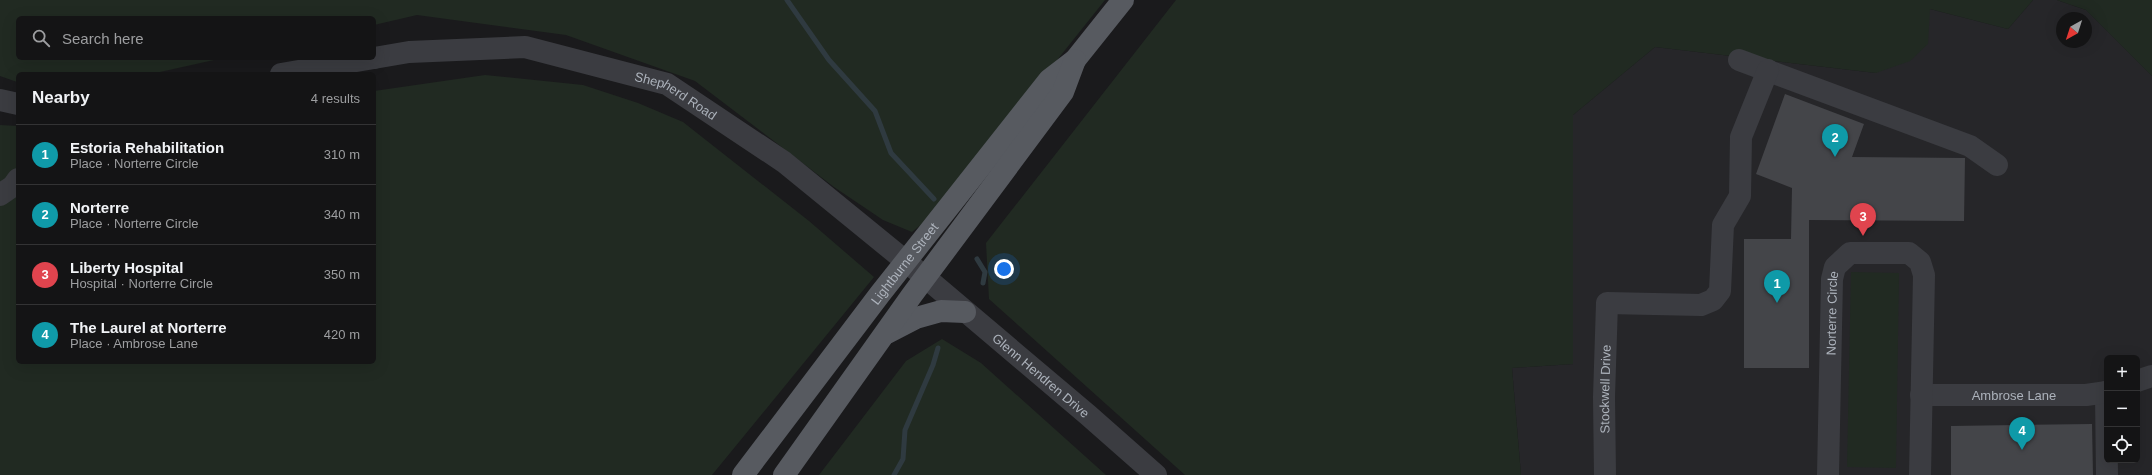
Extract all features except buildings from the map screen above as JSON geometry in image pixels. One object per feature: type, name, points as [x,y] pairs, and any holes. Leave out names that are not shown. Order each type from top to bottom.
[{"type":"main road","name":"Lightburne Street","points":[[743,475],[906,261],[1050,80],[1075,60],[1123,0]]},
{"type":"main road","name":"Lightburne Street","points":[[784,475],[925,277],[1063,92],[1075,60]]},
{"type":"main road","points":[[884,335],[916,318],[940,311],[965,312]]},
{"type":"street","name":"Shepherd Road","points":[[376,58],[409,52],[525,47],[667,84],[784,162],[925,277]]},
{"type":"street","name":"Shepherd Road","points":[[293,72],[362,60]]},
{"type":"street","points":[[1740,60],[1970,146],[1997,164]]},
{"type":"street","name":"Stockwell Drive","points":[[1605,475],[1604,397],[1607,303],[1701,305],[1713,300],[1720,291],[1723,225],[1740,196],[1741,137],[1768,70]]},
{"type":"street","points":[[0,100],[16,104]]},
{"type":"street","points":[[0,195],[13,186],[16,182]]},
{"type":"street","name":"Norterre Circle","points":[[1828,475],[1832,279],[1835,267],[1850,253],[1910,253],[1920,262],[1924,275],[1920,475]]},
{"type":"street","name":"Glenn Hendren Drive","points":[[925,277],[1088,415],[1156,475]]},
{"type":"street","points":[[2140,380],[2152,376]]},
{"type":"street","name":"Ambrose Lane","points":[[1921,395],[2086,395],[2104,392]]},
{"type":"street","points":[[2107,427],[2107,475]]},
{"type":"shaded area","points":[[0,0],[1105,0],[935,213],[912,232],[883,220],[834,187],[695,81],[566,35],[417,15],[376,25],[376,16],[16,16],[16,60],[214,60],[160,72],[16,72],[16,82],[0,76]]},
{"type":"shaded area","points":[[1176,0],[2033,0],[2008,29],[1930,9],[1928,44],[1910,61],[1876,73],[1655,47],[1573,115],[1573,364],[1512,368],[1521,475],[1185,475],[989,299],[986,243]]},
{"type":"shaded area","points":[[2033,0],[2057,0],[2088,12],[2056,12],[2056,48],[2092,48],[2092,16],[2152,76],[2152,475],[1521,475],[1512,368],[1573,364],[1573,115],[1655,47],[1876,73],[1930,9],[2008,29]]},
{"type":"shaded area","points":[[2057,0],[2152,0],[2152,76],[2092,16],[2092,12],[2088,12]]},
{"type":"shaded area","points":[[485,75],[583,85],[638,103],[683,122],[809,221],[874,277],[712,475],[0,475],[0,125],[16,126],[16,364],[376,364],[376,91]]},
{"type":"shaded area","points":[[1851,272],[1899,273],[1896,468],[1847,467]]},
{"type":"shaded area","points":[[942,339],[981,363],[1106,475],[819,475],[906,361]]},
{"type":"waterway","points":[[787,0],[829,60],[875,111],[891,153],[934,199]]},
{"type":"waterway","points":[[977,259],[985,272],[983,283]]},
{"type":"waterway","points":[[894,475],[903,459],[905,430],[933,365],[938,348]]},
{"type":"place","name":"Norterre","points":[[1835,157]]},
{"type":"place","name":"Liberty Hospital","points":[[1863,236]]},
{"type":"place","name":"Estoria Rehabilitation","points":[[1777,303]]},
{"type":"place","name":"The Laurel at Norterre","points":[[2022,450]]}]
